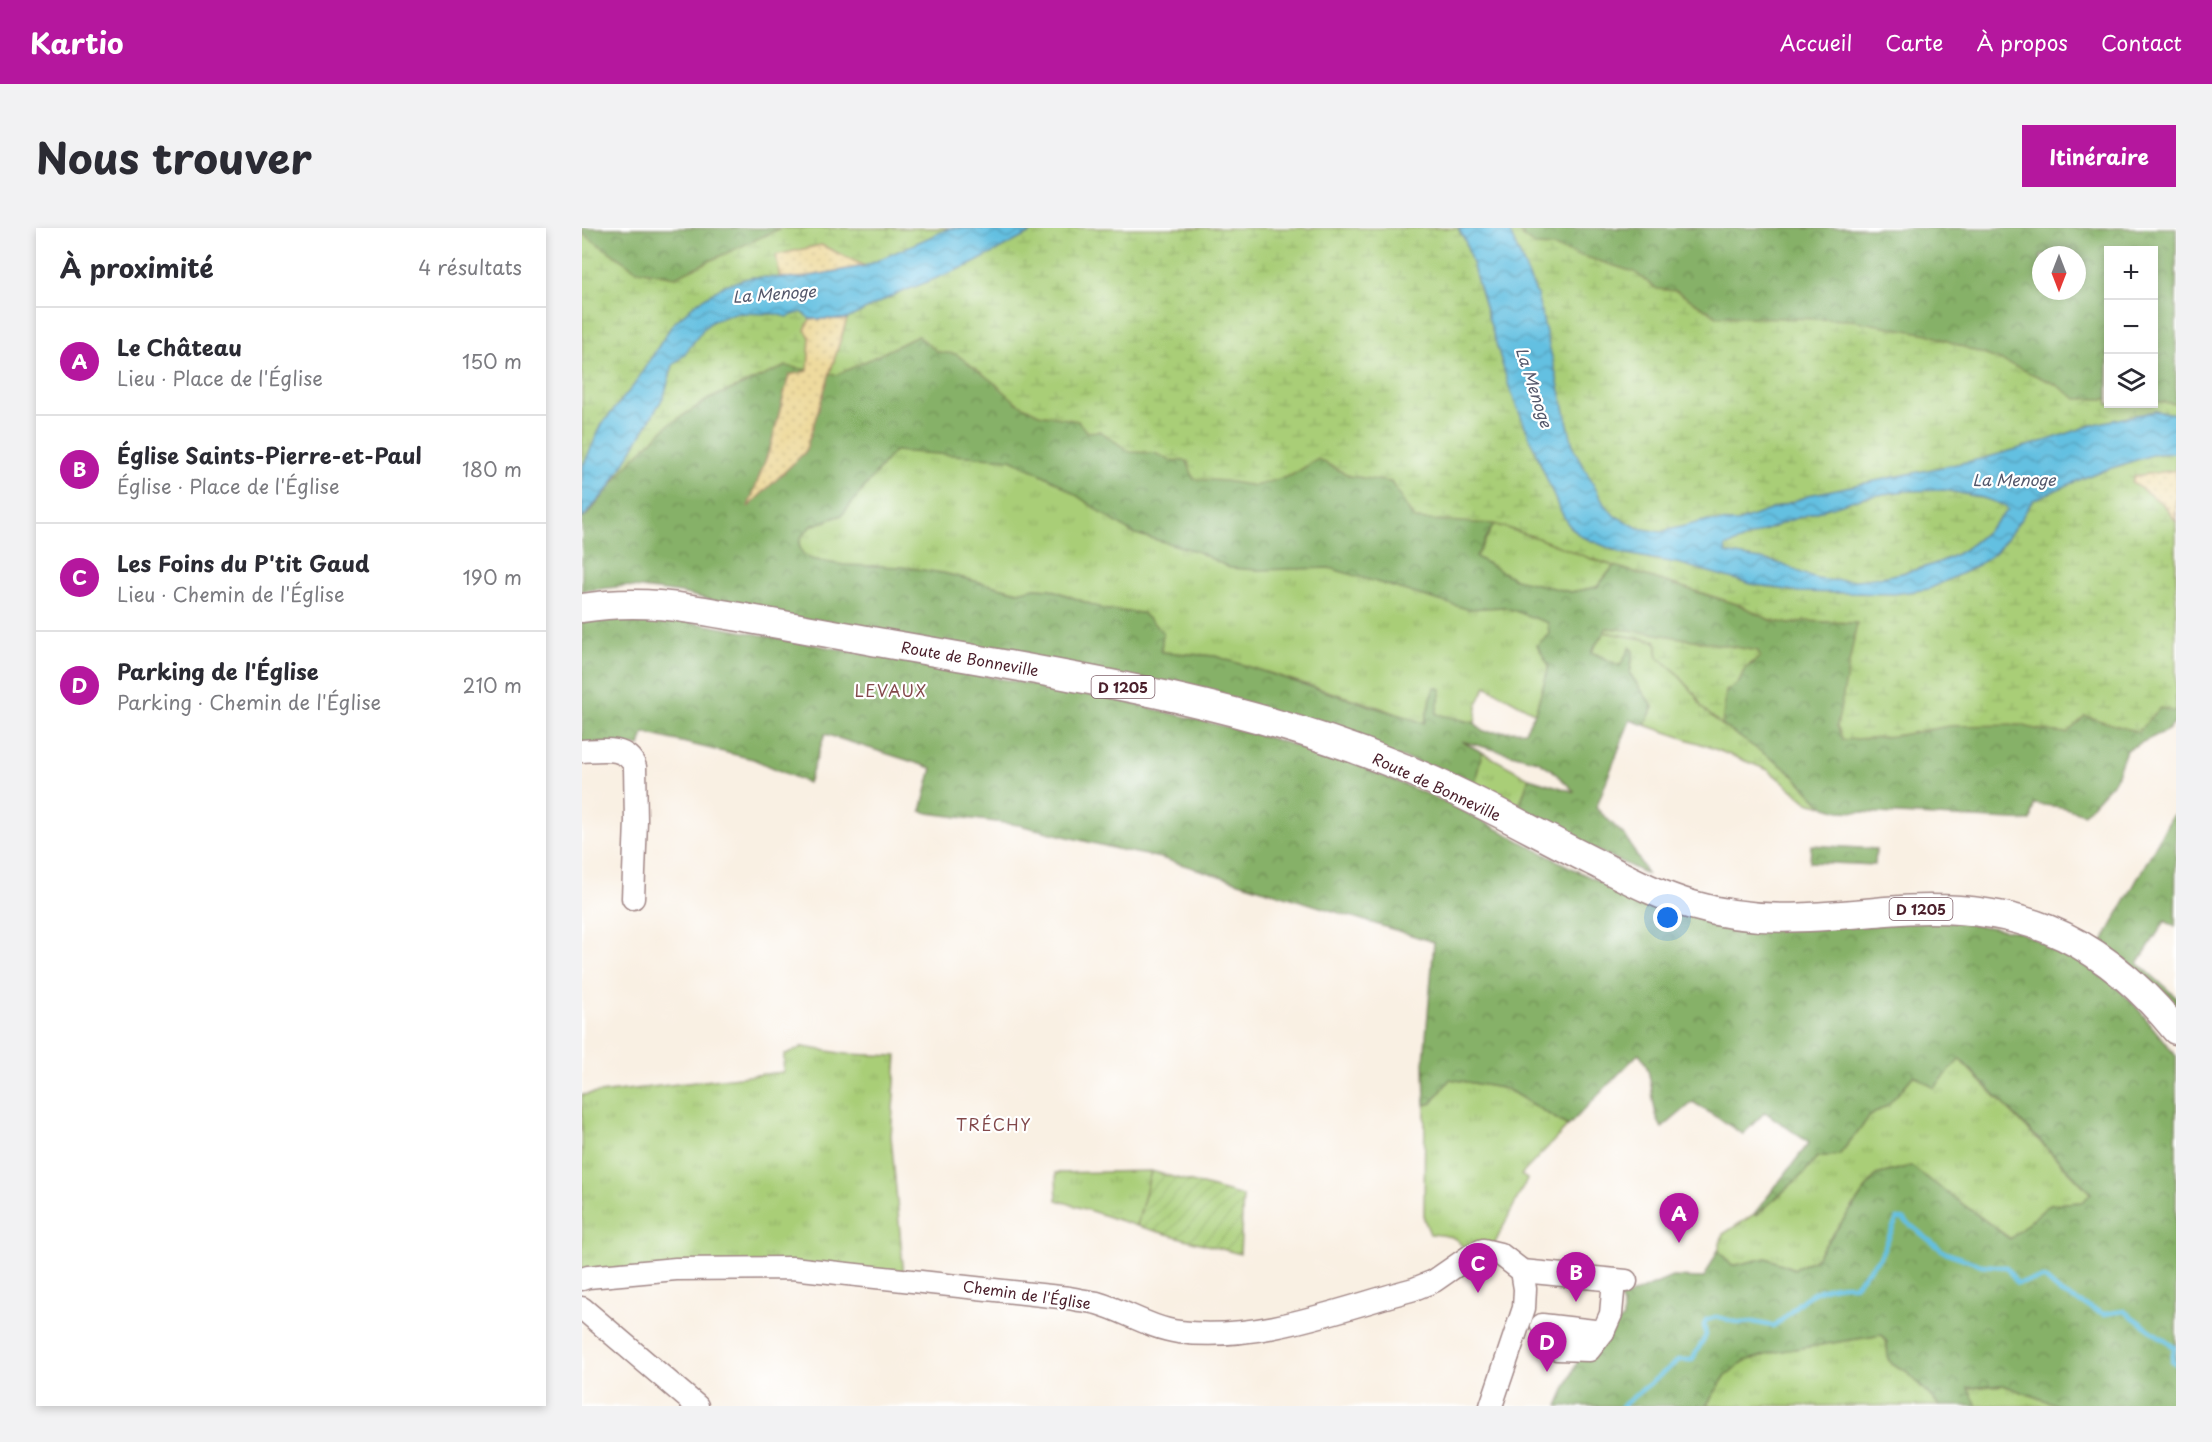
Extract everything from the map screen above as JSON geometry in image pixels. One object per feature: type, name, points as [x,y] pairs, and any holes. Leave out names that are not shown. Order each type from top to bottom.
[{"type":"main road","name":"Route de Bonneville","points":[[582,608],[643,603],[708,611],[1057,674],[1224,710],[1304,733],[1395,764],[1659,893],[1722,913],[1786,919],[1891,910],[1949,909],[1984,911],[2013,917],[2056,932],[2106,960],[2143,991],[2176,1030]]},
{"type":"street","points":[[582,751],[614,750],[625,753],[633,759],[636,821],[633,898]]},
{"type":"street","name":"Chemin de l'Église","points":[[582,1279],[588,1276],[676,1269],[792,1268],[1070,1298],[1098,1304],[1156,1326],[1179,1332],[1210,1333],[1287,1324],[1414,1289],[1434,1281],[1483,1250],[1500,1254],[1522,1271]]},
{"type":"street","points":[[1491,1406],[1524,1308],[1526,1289],[1522,1271],[1620,1281],[1611,1314],[1603,1332],[1588,1350],[1557,1349]]},
{"type":"street","points":[[582,1308],[696,1406]]},
{"type":"street","points":[[1542,1325],[1603,1332]]},
{"type":"green space","points":[[582,228],[950,228],[582,468]]},
{"type":"green space","points":[[781,228],[1521,228],[1523,237],[1536,246],[1553,247],[1634,272],[1657,289],[1676,291],[1717,316],[1851,320],[1928,334],[2005,362],[2055,384],[2077,399],[2104,399],[2104,408],[2158,408],[2158,402],[2176,404],[2176,712],[2160,708],[2138,732],[2085,716],[2067,733],[2039,730],[2021,725],[1949,726],[1894,736],[1843,740],[1837,726],[1857,623],[1804,621],[1790,624],[1770,620],[1740,605],[1589,558],[1494,524],[1414,519],[1391,482],[1350,476],[1318,459],[1292,475],[1255,486],[1194,479],[1187,461],[1169,460],[1155,453],[1130,452],[1100,431],[1087,432],[1078,421],[1039,414],[1017,403],[956,354],[938,352],[918,336],[837,375],[786,366],[709,399],[668,425],[631,461],[582,519],[582,233],[636,270],[675,277]]},
{"type":"green space","points":[[1508,228],[2176,228],[2176,414],[1813,494]]},
{"type":"green space","points":[[910,299],[1535,537],[1494,524],[1476,557],[1515,579],[1571,592],[1597,587],[1614,566],[1589,558],[1601,545],[1697,592],[1740,605],[1770,620],[1790,624],[1803,621],[1857,623],[2176,701],[2176,722],[2168,730],[2126,750],[2115,780],[2084,814],[2062,807],[2034,804],[2031,821],[1840,811],[1823,806],[1788,770],[1722,725],[1726,691],[1738,683],[1745,668],[1754,663],[1607,628],[1591,652],[1620,666],[1630,647],[1633,652],[1630,674],[1653,707],[1645,725],[1630,720],[1596,808],[1626,837],[1647,874],[1517,813],[1529,778],[1575,792],[1551,769],[1538,761],[1461,741],[1482,752],[1473,791],[1415,761],[681,593],[625,586],[582,591],[582,519],[591,511],[651,417],[810,337],[808,371],[789,376],[771,445],[749,506],[847,319]],"holes":[[[894,451],[1011,459],[1055,481],[1132,533],[1196,551],[1230,568],[1257,570],[1329,568],[1467,609],[1504,607],[1548,623],[1549,634],[1537,645],[1549,666],[1535,713],[1525,731],[1483,732],[1475,723],[1436,714],[1441,689],[1434,687],[1424,723],[1215,656],[1161,652],[1163,632],[1142,613],[1106,610],[1050,589],[1035,588],[1018,592],[943,573],[903,567],[842,565],[811,559],[803,554],[799,545],[801,537],[811,526],[842,515]]]},
{"type":"green space","points":[[920,430],[1514,579],[1475,557],[1494,524],[1614,566],[1597,587],[1571,592],[1549,634],[1550,666],[1535,713],[1486,686],[1478,702],[1475,723],[1435,714],[1441,689],[1424,724],[1378,707],[1215,656],[1161,652],[1142,613],[1106,610],[1050,589],[1035,588],[1018,592],[943,573],[885,597],[747,535],[843,487]]},
{"type":"green space","points":[[630,615],[674,619],[1117,700],[1256,734],[1348,761],[1448,803],[1579,872],[1651,904],[1932,918],[2019,932],[2067,953],[2111,982],[2134,1004],[2176,1056],[2176,1406],[2060,1406],[2003,1385],[1968,1388],[1977,1406],[1940,1406],[1905,1370],[1893,1365],[1888,1359],[1887,1342],[1882,1335],[1776,1352],[1745,1361],[1726,1375],[1706,1406],[1558,1406],[1579,1358],[1589,1354],[1623,1318],[1623,1305],[1620,1299],[1672,1277],[1704,1278],[1718,1250],[1732,1266],[1766,1258],[1795,1269],[1815,1259],[1876,1175],[1911,1166],[2010,1239],[2050,1204],[2083,1202],[2091,1193],[1960,1059],[1934,1088],[1914,1075],[1888,1105],[1870,1116],[1839,1155],[1817,1157],[1803,1174],[1756,1215],[1754,1214],[1809,1143],[1765,1112],[1743,1134],[1693,1102],[1662,1128],[1655,1109],[1648,1070],[1639,1053],[1568,1126],[1507,1089],[1450,1079],[1432,1103],[1425,1105],[1424,1061],[1434,942],[1161,858],[1019,825],[921,811],[932,768],[825,734],[808,783],[753,759],[644,733],[640,746],[582,746],[582,622]]},
{"type":"green space","points":[[1607,628],[1758,651],[1760,657],[1745,668],[1738,683],[1726,691],[1722,725],[1702,708],[1695,694],[1674,670],[1658,657],[1656,641],[1604,632]]},
{"type":"green space","points":[[1604,632],[1656,641],[1658,657],[1674,670],[1695,694],[1702,708],[1722,725],[1788,770],[1823,806],[1807,802],[1768,770],[1645,725],[1653,707],[1630,674],[1633,652],[1631,648],[1620,666],[1591,652]]},
{"type":"green space","points":[[1482,752],[1529,778],[1517,813],[1473,791]]},
{"type":"green space","points":[[2176,813],[2175,927],[2165,921],[2138,963],[2176,997],[2176,1009],[2138,970],[2102,943],[2172,816]]},
{"type":"green space","points":[[1811,845],[1876,849],[1875,865],[1810,862]]},
{"type":"green space","points":[[803,1047],[846,1054],[897,1056],[891,1136],[904,1276],[582,1272],[582,1095],[783,1072],[784,1055]]},
{"type":"green space","points":[[1959,1059],[2091,1194],[2083,1202],[2050,1204],[2011,1239],[1910,1166],[1876,1175],[1815,1259],[1795,1269],[1766,1258],[1732,1266],[1718,1250],[1723,1234],[1754,1214],[1757,1215],[1803,1174],[1817,1157],[1839,1155],[1870,1116],[1888,1105],[1914,1075]]},
{"type":"green space","points":[[1450,1079],[1507,1089],[1568,1126],[1521,1175],[1527,1179],[1495,1243],[1465,1250],[1454,1238],[1430,1234],[1424,1219],[1425,1105],[1432,1103]]},
{"type":"green space","points":[[1151,1171],[1137,1226],[1057,1200],[1056,1173]]},
{"type":"green space","points":[[1151,1171],[1243,1196],[1240,1254],[1137,1226]]},
{"type":"green space","points":[[1882,1335],[1887,1342],[1888,1359],[1893,1365],[1905,1370],[1940,1406],[1706,1406],[1726,1375],[1745,1361],[1775,1352]]},
{"type":"green space","points":[[2003,1385],[2060,1406],[1977,1406],[1967,1388]]},
{"type":"sand","points":[[821,245],[865,266],[800,278],[780,278],[776,255]]},
{"type":"sand","points":[[810,319],[847,319],[805,452],[748,507],[771,445],[789,375],[808,371],[810,337],[805,330]]},
{"type":"sand","points":[[2176,470],[2176,521],[2163,504],[2132,482],[2134,476]]},
{"type":"water","name":"La Menoge","points":[[950,228],[1040,228],[972,264],[894,295],[847,319],[810,319],[802,312],[787,317],[775,314],[735,313],[713,321],[704,328],[684,355],[673,365],[664,396],[610,487],[582,519],[582,468],[602,424],[634,385],[672,325],[695,304],[725,285],[752,277],[800,278],[865,266]]},
{"type":"water","name":"La Menoge","points":[[1458,228],[1508,228],[1537,295],[1574,449],[1604,504],[1614,515],[1638,528],[1661,532],[1704,521],[1737,522],[1813,494],[1985,458],[2095,424],[2155,411],[2176,414],[2176,453],[2155,454],[2093,474],[2033,500],[1996,552],[1975,567],[1929,589],[1894,594],[1799,592],[1751,584],[1681,564],[1621,553],[1580,536],[1568,524],[1558,506],[1510,390],[1465,240]],"holes":[[[1945,490],[1983,498],[2006,506],[2008,510],[1979,538],[1960,552],[1929,566],[1911,571],[1852,580],[1818,579],[1777,563],[1726,553],[1725,547],[1788,521],[1864,497],[1905,491]]]},
{"type":"waterway","points":[[1622,1406],[1679,1360],[1692,1360],[1706,1335],[1704,1325],[1706,1320],[1716,1317],[1740,1323],[1753,1322],[1773,1326],[1804,1299],[1818,1291],[1839,1285],[1855,1285],[1880,1257],[1897,1219],[1903,1219],[1944,1252],[1981,1265],[2006,1267],[2017,1283],[2044,1278],[2061,1293],[2104,1314],[2124,1311],[2174,1347],[2172,1362],[2176,1364]]},
{"type":"place","name":"Le Château","points":[[1679,1243]]},
{"type":"place","name":"Les Foins du P'tit Gaud","points":[[1478,1293]]},
{"type":"place","name":"Église Saints-Pierre-et-Paul","points":[[1576,1302]]},
{"type":"place","name":"Parking de l'Église","points":[[1547,1372]]},
{"type":"district","name":"LEVAUX","points":[[891,690]]},
{"type":"district","name":"TRÉCHY","points":[[994,1124]]}]
